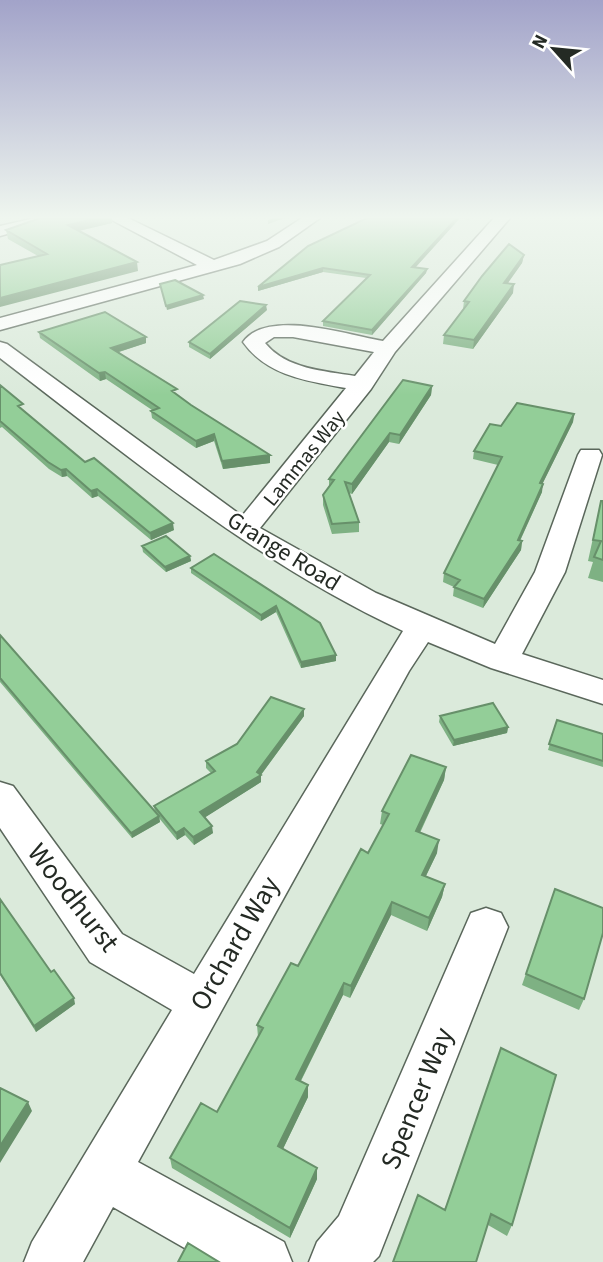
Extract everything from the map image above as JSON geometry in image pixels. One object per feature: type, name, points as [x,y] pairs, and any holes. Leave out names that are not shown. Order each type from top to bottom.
[{"type":"street","points":[[0,324],[173,277]]},
{"type":"street","name":"Lammas Way","points":[[241,526],[255,520],[363,384],[388,348],[451,277]]},
{"type":"street","name":"Lammas Way","points":[[363,384],[289,369],[259,352],[253,342],[270,331],[293,331],[388,348]]},
{"type":"street","name":"Grange Road","points":[[0,348],[241,526],[333,583],[422,627],[503,660],[603,692]]},
{"type":"street","points":[[503,660],[550,572],[590,455]]},
{"type":"street","name":"Orchard Way","points":[[52,1262],[200,1001],[395,667],[422,627]]},
{"type":"street","name":"Woodhurst","points":[[0,797],[106,948],[128,963],[200,1001]]},
{"type":"street","name":"Spencer Way","points":[[337,1262],[359,1236],[486,927]]},
{"type":"street","points":[[103,1172],[264,1262]]},
{"type":"building","points":[[0,277],[80,277],[0,298]]},
{"type":"building","points":[[270,277],[293,277],[258,287]]},
{"type":"building","points":[[368,277],[420,277],[372,330],[323,321]]},
{"type":"building","points":[[481,277],[508,277],[504,283],[514,284],[474,340],[444,335],[469,302],[464,301]]},
{"type":"building","points":[[175,280],[203,295],[166,306],[160,284]]},
{"type":"building","points":[[240,301],[266,305],[210,354],[189,342]]},
{"type":"building","points":[[105,312],[146,337],[111,348],[177,389],[172,391],[270,455],[222,461],[214,434],[196,441],[151,411],[159,408],[105,372],[99,373],[39,332]]},
{"type":"building","points":[[403,380],[432,386],[400,435],[390,433],[352,484],[345,482],[359,522],[332,524],[323,495],[334,480],[329,479]]},
{"type":"building","points":[[0,385],[23,404],[18,406],[85,462],[94,458],[173,523],[150,533],[97,489],[91,491],[66,469],[61,470],[48,462],[0,421]]},
{"type":"building","points":[[517,403],[574,414],[540,483],[543,484],[518,540],[522,541],[484,599],[454,587],[460,580],[444,573],[502,457],[474,451],[490,424],[501,426]]},
{"type":"building","points":[[601,501],[603,560],[594,557],[601,541],[593,540]]},
{"type":"building","points":[[166,536],[190,556],[165,567],[142,546]]},
{"type":"building","points":[[214,554],[320,623],[336,655],[301,662],[276,606],[261,615],[191,568]]},
{"type":"building","points":[[0,635],[159,816],[131,833],[0,678]]},
{"type":"building","points":[[271,697],[304,709],[257,772],[261,775],[200,812],[212,826],[193,837],[184,828],[176,833],[154,806],[215,771],[206,761],[237,744]]},
{"type":"building","points":[[493,703],[508,727],[454,740],[440,716]]},
{"type":"building","points":[[557,720],[603,734],[603,761],[549,744]]},
{"type":"building","points":[[411,755],[446,767],[416,831],[439,840],[422,875],[445,884],[429,918],[392,902],[351,986],[344,983],[296,1079],[308,1085],[278,1146],[317,1168],[290,1228],[170,1158],[201,1103],[217,1112],[263,1028],[257,1025],[291,963],[298,966],[361,849],[368,853],[389,814],[382,811]]},
{"type":"building","points":[[555,889],[603,908],[603,933],[584,999],[526,974]]},
{"type":"building","points":[[0,899],[51,972],[54,970],[74,998],[34,1026],[0,973]]},
{"type":"building","points":[[501,1048],[556,1075],[512,1225],[491,1214],[476,1262],[393,1262],[418,1195],[445,1210]]},
{"type":"building","points":[[0,1088],[28,1102],[0,1146]]},
{"type":"building","points":[[188,1243],[219,1262],[178,1262]]}]
